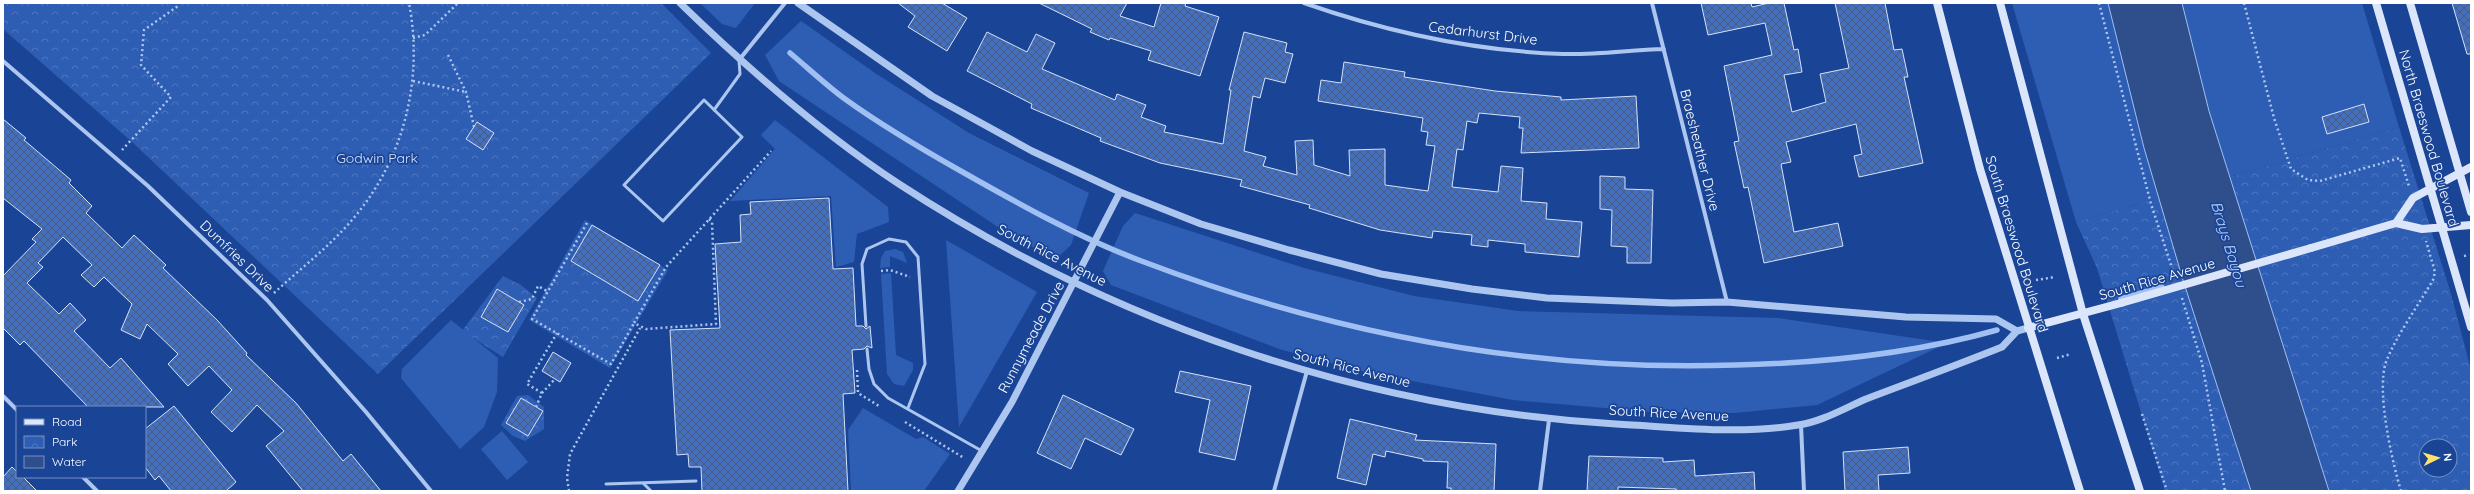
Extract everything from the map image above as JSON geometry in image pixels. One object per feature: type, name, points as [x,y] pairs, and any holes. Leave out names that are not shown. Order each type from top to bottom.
[{"type":"main road","name":"South Braeswood Boulevard","points":[[1936,3],[1980,169],[2028,328],[2080,491]]},
{"type":"main road","points":[[2000,3],[2083,314],[2140,491]]},
{"type":"main road","name":"North Braeswood Boulevard","points":[[2376,3],[2471,327]]},
{"type":"main road","name":"North Braeswood Boulevard","points":[[2410,3],[2471,212]]},
{"type":"main road","points":[[2396,223],[2413,198],[2430,187],[2471,167]]},
{"type":"main road","name":"South Rice Avenue","points":[[2028,328],[2083,314],[2396,223],[2422,229],[2471,225]]},
{"type":"street","name":"South Rice Avenue","points":[[680,3],[739,60],[832,136],[899,184],[1074,284],[1184,330],[1307,371],[1374,390],[1549,420],[1723,430],[1801,425],[2002,347],[2017,330],[2028,328]]},
{"type":"street","points":[[739,60],[785,3]]},
{"type":"street","points":[[798,3],[932,96],[1032,151],[1120,192],[1201,224],[1289,250],[1382,274],[1472,289],[1547,298],[1672,303],[1727,302],[1890,316],[1996,319],[2017,330]]},
{"type":"street","name":"Cedarhurst Drive","points":[[1304,3],[1345,17],[1416,35],[1491,48],[1564,54],[1664,49]]},
{"type":"street","name":"Braesheather Drive","points":[[1652,3],[1727,302]]},
{"type":"street","name":"Dumfries Drive","points":[[3,60],[115,157],[267,300],[366,412],[431,491]]},
{"type":"street","name":"Runnymeade Drive","points":[[958,491],[1012,402],[1088,258],[1120,192]]},
{"type":"street","points":[[1274,491],[1307,371]]},
{"type":"street","points":[[3,396],[16,409]]},
{"type":"street","points":[[1540,491],[1549,420]]},
{"type":"street","points":[[1801,425],[1804,491]]},
{"type":"street","points":[[84,478],[97,491]]},
{"type":"lane","points":[[714,110],[740,74],[739,60]]},
{"type":"lane","points":[[704,100],[714,110],[742,137],[663,221],[624,185],[704,100]]},
{"type":"lane","points":[[866,326],[862,264],[867,249],[889,239],[906,242],[918,257],[925,364],[908,408]]},
{"type":"lane","points":[[867,349],[869,369],[874,384],[888,398],[982,451]]},
{"type":"lane","points":[[606,484],[696,481]]},
{"type":"lane","points":[[643,483],[651,491]]},
{"type":"path","points":[[267,300],[350,222],[370,198],[393,156],[406,120],[413,81],[414,38],[409,3]]},
{"type":"path","points":[[414,38],[425,35],[458,3]]},
{"type":"path","points":[[2099,3],[2151,204],[2176,280]]},
{"type":"path","points":[[2244,3],[2274,118],[2291,169],[2308,180],[2320,181],[2400,158],[2406,175]]},
{"type":"path","points":[[115,157],[172,97],[141,65],[144,30],[178,6]]},
{"type":"path","points":[[448,54],[466,92],[474,127]]},
{"type":"path","points":[[413,81],[466,92]]},
{"type":"path","points":[[587,223],[532,319],[611,364],[666,267],[770,151]]},
{"type":"path","points":[[634,323],[640,328],[646,329],[716,324],[712,222],[710,219]]},
{"type":"path","points":[[2400,491],[2389,446],[2384,375],[2388,358],[2433,280],[2435,272],[2426,243]]},
{"type":"path","points":[[2464,256],[2469,255]]},
{"type":"path","points":[[881,271],[890,270],[908,276]]},
{"type":"path","points":[[2036,280],[2055,277]]},
{"type":"path","points":[[519,302],[532,299],[538,286],[547,291]]},
{"type":"path","points":[[2181,295],[2202,363],[2225,491]]},
{"type":"path","points":[[569,491],[567,478],[570,454],[640,328]]},
{"type":"path","points":[[542,393],[527,384],[557,333]]},
{"type":"path","points":[[2057,358],[2071,354]]},
{"type":"path","points":[[536,407],[542,393],[555,379]]},
{"type":"path","points":[[2142,414],[2166,491]]},
{"type":"green space","name":"Godwin Park","points":[[3,3],[661,3],[711,53],[378,374],[131,141],[3,29]]},
{"type":"green space","points":[[700,3],[755,3],[736,28],[722,24]]},
{"type":"green space","points":[[2012,3],[2362,3],[2399,127],[2076,222]]},
{"type":"green space","points":[[801,21],[875,73],[969,133],[1089,193],[1071,245],[1056,259],[1010,235],[779,81],[765,55]]},
{"type":"green space","points":[[775,120],[888,207],[889,222],[857,234],[854,262],[836,267],[831,196],[730,201],[775,149],[761,135]]},
{"type":"green space","points":[[2399,127],[2451,294],[2471,370],[2471,491],[2165,491],[2097,268],[2076,222]]},
{"type":"green space","points":[[1135,213],[1304,268],[1414,296],[1518,311],[1778,318],[1947,343],[1817,405],[1735,413],[1651,412],[1513,400],[1365,372],[1279,349],[1111,285],[1103,271],[1123,226]]},
{"type":"green space","points":[[585,220],[668,270],[610,368],[529,320]]},
{"type":"green space","points":[[946,240],[1037,292],[959,427]]},
{"type":"green space","points":[[895,249],[903,252],[907,263],[890,256],[890,267],[880,268],[881,258],[885,251]]},
{"type":"green space","points":[[891,273],[896,355],[913,363],[913,370],[904,386],[894,384],[887,374],[881,274]]},
{"type":"green space","points":[[503,276],[521,285],[537,298],[503,357],[462,331]]},
{"type":"green space","points":[[451,320],[498,358],[497,392],[484,427],[460,449],[401,378],[402,369]]},
{"type":"green space","points":[[528,395],[544,407],[544,429],[525,441],[513,436],[501,425],[517,396]]},
{"type":"green space","points":[[863,408],[916,439],[923,437],[950,454],[924,491],[851,491],[848,430]]},
{"type":"green space","points":[[502,431],[528,462],[507,480],[481,449]]},
{"type":"water","name":"Brays Bayou","points":[[2108,3],[2182,3],[2209,111],[2329,491],[2251,491],[2183,280],[2144,148]]},
{"type":"building","points":[[898,3],[942,3],[967,18],[947,51],[908,27],[915,16]]},
{"type":"building","points":[[1039,3],[1127,3],[1120,16],[1154,27],[1161,3],[1186,3],[1185,6],[1219,17],[1200,76],[1148,60],[1151,51],[1110,38],[1109,40],[1090,32],[1092,29]]},
{"type":"building","points":[[1701,3],[1751,3],[1752,7],[1769,3],[1784,3],[1794,50],[1798,49],[1802,72],[1784,75],[1792,112],[1826,102],[1820,74],[1849,68],[1835,3],[1885,3],[1894,50],[1902,49],[1908,77],[1904,77],[1923,163],[1859,177],[1854,156],[1862,154],[1856,124],[1786,142],[1791,162],[1781,164],[1794,232],[1838,223],[1843,246],[1764,263],[1748,187],[1744,188],[1734,142],[1739,141],[1724,66],[1772,55],[1765,23],[1708,35]]},
{"type":"building","points":[[2452,3],[2471,3],[2471,54],[2467,54]]},
{"type":"building","points":[[987,32],[1027,52],[1036,34],[1055,43],[1042,69],[1115,100],[1117,94],[1146,105],[1141,117],[1166,126],[1164,132],[1223,144],[1231,90],[1229,90],[1244,32],[1287,43],[1285,52],[1293,54],[1285,83],[1265,78],[1260,98],[1253,96],[1244,151],[1266,157],[1263,166],[1297,175],[1295,141],[1313,140],[1314,165],[1350,176],[1349,150],[1385,149],[1385,185],[1428,191],[1435,146],[1426,145],[1428,132],[1421,131],[1423,118],[1318,101],[1321,80],[1341,83],[1344,62],[1405,72],[1404,77],[1495,91],[1561,97],[1561,100],[1636,96],[1639,148],[1521,153],[1523,128],[1519,128],[1520,117],[1479,113],[1477,123],[1467,121],[1463,150],[1457,149],[1452,187],[1498,192],[1501,166],[1523,168],[1521,201],[1547,203],[1546,219],[1582,222],[1579,257],[1525,252],[1525,244],[1488,240],[1488,247],[1471,245],[1472,235],[1433,231],[1432,238],[1380,230],[1309,208],[1310,205],[1240,186],[1242,180],[1160,163],[1100,141],[1101,138],[1031,108],[1032,104],[967,71]]},
{"type":"building","points":[[2364,104],[2369,122],[2327,134],[2322,117]]},
{"type":"building","points":[[3,119],[26,138],[24,140],[71,180],[69,183],[92,206],[86,213],[122,248],[134,235],[166,265],[163,268],[217,320],[247,353],[246,355],[296,403],[343,461],[351,454],[381,491],[303,491],[266,446],[284,431],[257,405],[232,432],[211,412],[232,390],[209,366],[188,386],[168,364],[178,354],[147,324],[140,339],[121,330],[132,304],[104,277],[94,287],[81,275],[92,265],[63,237],[38,263],[43,267],[27,283],[59,314],[70,303],[86,320],[74,331],[110,368],[121,358],[164,407],[87,406],[24,341],[20,345],[3,328],[3,276],[36,242],[32,239],[42,229],[3,198]]},
{"type":"building","points":[[477,122],[494,133],[483,150],[466,139]]},
{"type":"building","points":[[1600,176],[1625,177],[1625,189],[1653,190],[1651,263],[1627,263],[1627,247],[1611,246],[1612,210],[1600,209]]},
{"type":"building","points":[[829,198],[833,269],[853,268],[856,326],[863,326],[866,329],[870,326],[872,348],[867,346],[864,349],[852,350],[855,393],[843,394],[848,491],[702,491],[701,467],[689,467],[688,454],[677,455],[670,330],[720,328],[715,244],[741,242],[740,215],[751,214],[750,202]]},
{"type":"building","points":[[592,225],[660,265],[638,301],[571,261]]},
{"type":"building","points":[[497,289],[524,305],[508,332],[481,317]]},
{"type":"building","points":[[553,352],[571,363],[560,382],[542,371]]},
{"type":"building","points":[[1180,371],[1251,386],[1235,460],[1199,452],[1210,400],[1175,392]]},
{"type":"building","points":[[1063,395],[1134,429],[1121,455],[1085,438],[1071,469],[1037,453]]},
{"type":"building","points":[[521,398],[543,411],[528,436],[506,423]]},
{"type":"building","points":[[174,406],[236,482],[226,491],[171,491],[159,476],[155,480],[146,468],[146,428]]},
{"type":"building","points":[[1350,419],[1417,435],[1415,440],[1496,444],[1494,491],[1451,491],[1451,488],[1447,488],[1448,462],[1423,461],[1423,459],[1386,451],[1385,457],[1373,454],[1366,485],[1337,478]]},
{"type":"building","points":[[1908,447],[1910,473],[1878,475],[1879,491],[1845,491],[1843,452]]},
{"type":"building","points":[[1589,456],[1663,458],[1663,462],[1694,460],[1695,476],[1754,472],[1755,491],[1677,491],[1676,489],[1618,487],[1618,491],[1587,491]]},
{"type":"building","points":[[12,467],[16,471],[16,478],[24,478],[37,491],[3,491],[3,477]]},
{"type":"waterway","points":[[790,53],[838,94],[887,127],[982,183],[1073,231],[1120,253],[1216,287],[1288,309],[1361,328],[1435,343],[1510,354],[1585,362],[1660,366],[1769,364],[1868,356],[1933,345],[1997,330]]},
{"type":"waterway","points":[[2121,299],[2162,287]]}]
